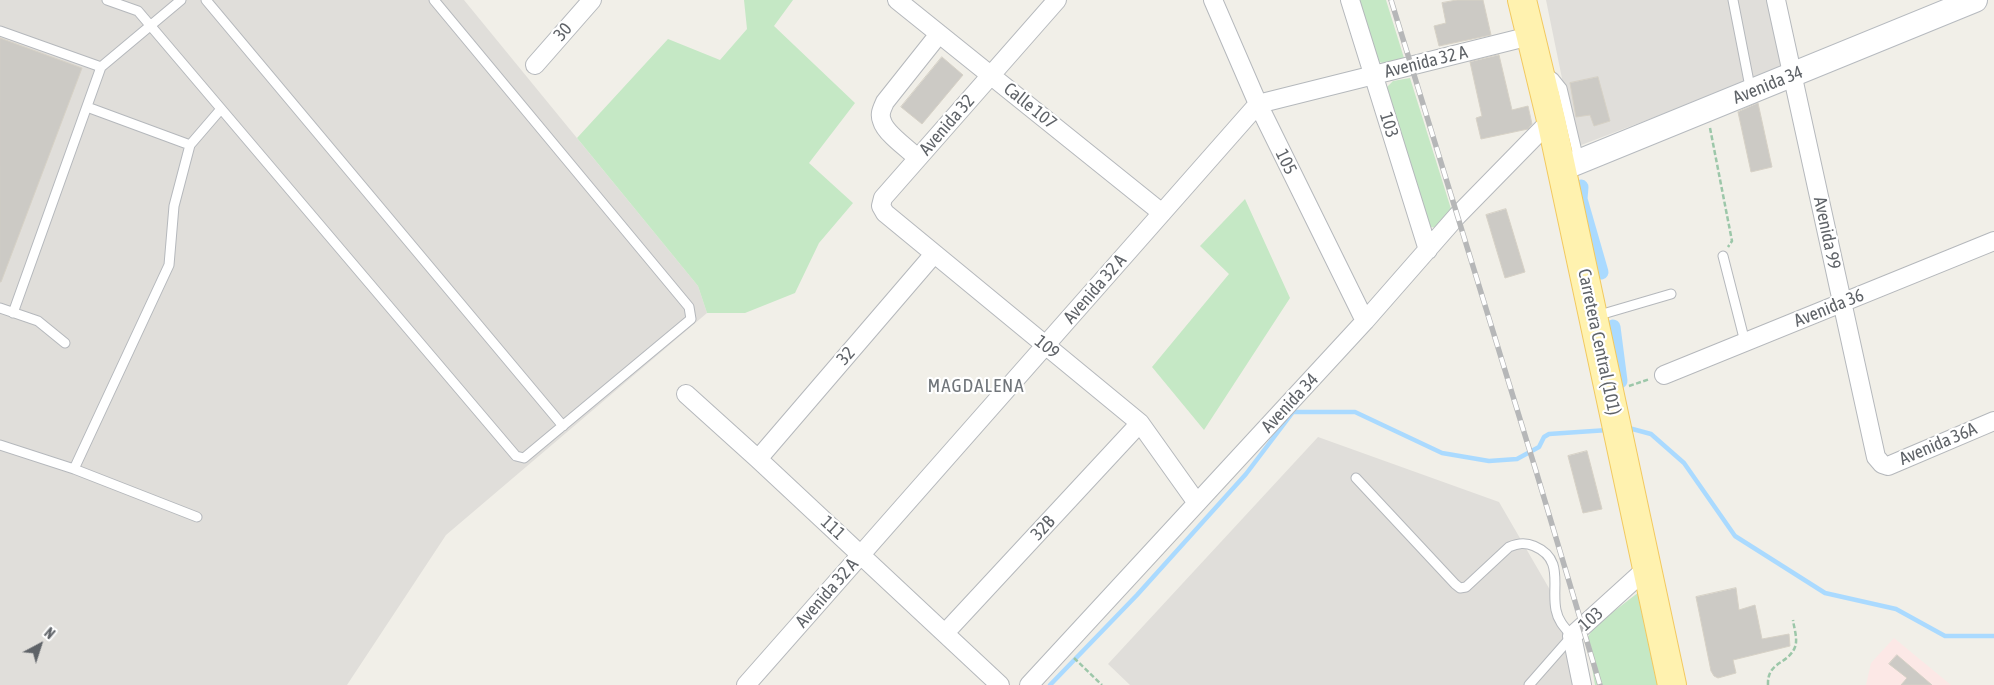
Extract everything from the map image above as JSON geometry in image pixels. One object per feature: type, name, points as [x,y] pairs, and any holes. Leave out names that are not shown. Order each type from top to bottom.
[{"type":"main road","name":"Carretera Central (101)","points":[[1522,0],[1551,120],[1570,166],[1594,317],[1672,685]]},
{"type":"street","name":"Calle 107","points":[[897,0],[1162,213]]},
{"type":"street","name":"Avenida 32","points":[[880,206],[883,198],[1057,0]]},
{"type":"street","name":"105","points":[[1213,0],[1258,104],[1365,321]]},
{"type":"street","name":"103","points":[[1350,0],[1428,250]]},
{"type":"street","name":"Avenida 99","points":[[1776,0],[1876,456],[1882,464]]},
{"type":"street","name":"Avenida 34","points":[[1570,166],[1975,0]]},
{"type":"street","name":"30","points":[[534,65],[582,3]]},
{"type":"street","points":[[918,158],[887,130],[882,122],[881,111],[885,102],[939,34]]},
{"type":"street","name":"Avenida 32 A","points":[[746,685],[1258,104],[1530,36]]},
{"type":"street","name":"Avenida 34","points":[[1029,685],[1365,321],[1458,216],[1551,120]]},
{"type":"street","name":"109","points":[[880,206],[885,213],[934,254],[1140,423],[1197,503]]},
{"type":"street","name":"Avenida 36","points":[[1664,374],[1994,241]]},
{"type":"street","name":"32","points":[[758,459],[934,254]]},
{"type":"street","name":"111","points":[[686,394],[1000,685]]},
{"type":"street","name":"32B","points":[[945,633],[1140,423]]},
{"type":"street","name":"Avenida 36A","points":[[1882,464],[1888,466],[1992,426]]},
{"type":"street","name":"103","points":[[1582,685],[1572,636],[1647,568]]},
{"type":"lane","points":[[107,0],[138,11],[516,456],[524,458],[691,319],[688,307],[434,0]]},
{"type":"lane","points":[[13,313],[101,67],[181,0]]},
{"type":"lane","points":[[206,0],[563,426]]},
{"type":"lane","points":[[1732,0],[1751,92]]},
{"type":"lane","points":[[0,30],[101,67]]},
{"type":"lane","points":[[1537,66],[1554,78],[1562,88],[1570,166]]},
{"type":"lane","points":[[87,107],[190,145]]},
{"type":"lane","points":[[74,469],[169,265],[174,206],[190,145],[221,109]]},
{"type":"lane","points":[[1724,256],[1745,342]]},
{"type":"lane","points":[[1594,317],[1671,294]]},
{"type":"lane","points":[[0,308],[38,321],[64,342]]},
{"type":"lane","points":[[0,445],[74,469],[197,517]]},
{"type":"lane","points":[[1356,478],[1454,584],[1460,588],[1466,587],[1509,547],[1517,543],[1539,548],[1548,555],[1554,564],[1555,609],[1559,621],[1572,636],[1529,685]]},
{"type":"path","points":[[1707,110],[1732,241],[1724,256]]},
{"type":"path","points":[[1610,398],[1664,374]]},
{"type":"path","points":[[1768,685],[1769,675],[1773,667],[1789,657],[1795,647],[1796,638],[1792,620]]},
{"type":"path","points":[[1082,666],[1102,685]]},
{"type":"shaded area","points":[[0,0],[464,0],[698,286],[707,313],[446,535],[347,685],[0,685]]},
{"type":"shaded area","points":[[1546,0],[1770,0],[1784,65],[1692,103],[1576,147]]},
{"type":"shaded area","points":[[1318,437],[1499,502],[1557,602],[1574,685],[1130,685],[1108,664]]},
{"type":"shaded area","points":[[1894,638],[1951,685],[1866,685],[1871,663]]},
{"type":"green space","points":[[744,0],[793,0],[774,26],[855,103],[809,163],[853,203],[819,243],[795,293],[745,313],[707,313],[698,286],[577,138],[668,39],[720,60],[747,29]]},
{"type":"green space","points":[[1359,0],[1386,0],[1404,58],[1383,63],[1379,62]]},
{"type":"green space","points":[[1410,78],[1452,212],[1438,228],[1430,227],[1386,88],[1393,81]]},
{"type":"green space","points":[[1245,199],[1290,298],[1204,430],[1152,367],[1229,274],[1200,246]]},
{"type":"green space","points":[[1639,592],[1659,685],[1595,685],[1587,638],[1596,625]]},
{"type":"building","points":[[1457,0],[1483,0],[1491,35],[1439,46],[1434,26],[1446,23],[1442,3]]},
{"type":"building","points":[[0,38],[82,68],[1,282],[0,282]]},
{"type":"building","points":[[1499,55],[1512,110],[1528,106],[1532,124],[1528,129],[1481,139],[1476,118],[1482,116],[1470,62]]},
{"type":"building","points":[[942,57],[963,75],[922,124],[901,107]]},
{"type":"building","points":[[1598,77],[1610,121],[1594,126],[1590,115],[1576,117],[1570,83]]},
{"type":"building","points":[[1758,103],[1772,167],[1751,172],[1738,112]]},
{"type":"building","points":[[1506,209],[1525,272],[1505,278],[1486,215]]},
{"type":"building","points":[[1587,451],[1602,509],[1583,513],[1568,456]]},
{"type":"building","points":[[1736,588],[1739,610],[1755,605],[1762,639],[1789,634],[1790,646],[1733,660],[1736,673],[1718,678],[1711,671],[1696,597]]},
{"type":"building","points":[[1897,655],[1932,685],[1901,685],[1907,678],[1889,664]]},
{"type":"waterway","points":[[1581,187],[1580,199],[1601,272]]},
{"type":"waterway","points":[[1613,327],[1620,381]]},
{"type":"waterway","points":[[1050,685],[1137,595],[1246,474],[1293,412],[1355,412],[1442,453],[1489,461],[1517,459],[1539,447],[1544,437],[1549,434],[1608,430]]},
{"type":"waterway","points":[[1625,427],[1651,434],[1684,463],[1735,536],[1825,593],[1896,609],[1945,636],[1994,636]]},
{"type":"railway","points":[[1391,0],[1600,685]]},
{"type":"district","name":"MAGDALENA","points":[[976,386]]}]
